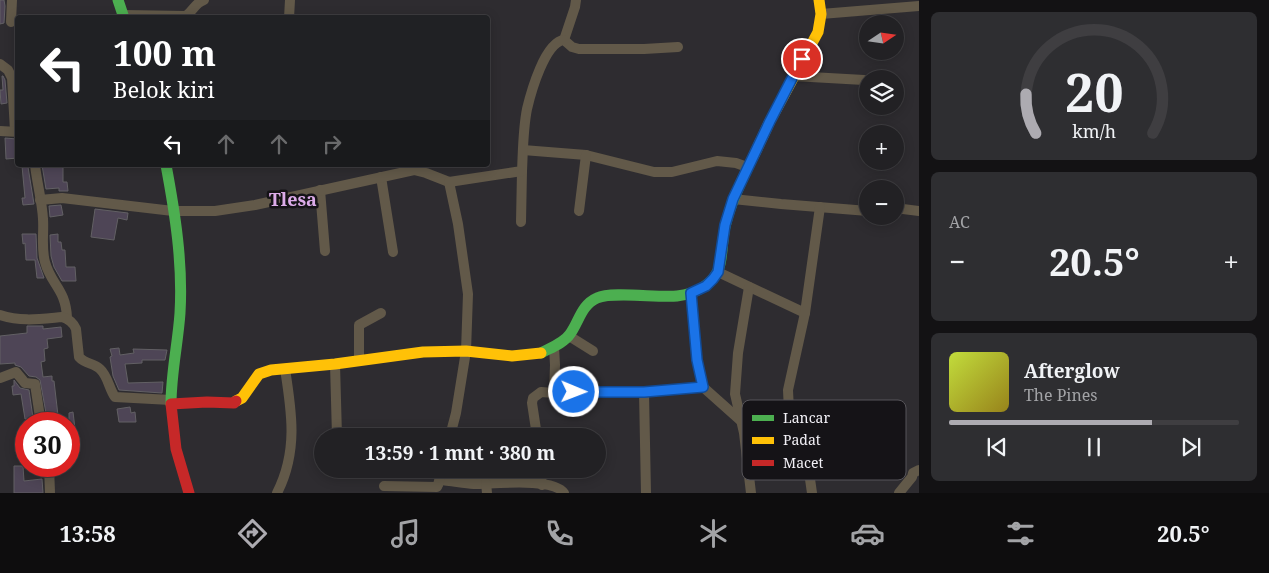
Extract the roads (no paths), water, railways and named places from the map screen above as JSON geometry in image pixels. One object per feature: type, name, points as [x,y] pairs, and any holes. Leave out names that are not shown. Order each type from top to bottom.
[{"type":"main road","points":[[118,0],[124,15]]},
{"type":"main road","points":[[171,402],[234,403],[242,398],[262,372],[423,352],[466,351],[512,356],[540,353],[554,347],[568,336],[584,308],[597,298],[611,296],[677,296],[691,293],[706,286],[718,272],[725,225],[733,199],[793,76],[818,32],[821,14],[819,0]]},
{"type":"main road","points":[[166,167],[174,212],[181,295],[179,334],[171,402],[173,434],[189,493]]},
{"type":"street","points":[[11,22],[12,0]]},
{"type":"street","points":[[187,15],[192,11],[196,3],[204,0]]},
{"type":"street","points":[[289,15],[290,0]]},
{"type":"street","points":[[564,40],[576,0]]},
{"type":"street","points":[[821,14],[919,6]]},
{"type":"street","points":[[564,40],[572,47],[579,49],[644,49],[678,46]]},
{"type":"street","points":[[521,222],[523,150],[527,109],[545,55],[558,41],[564,40]]},
{"type":"street","points":[[0,64],[8,70],[12,78],[15,118]]},
{"type":"street","points":[[793,76],[859,80]]},
{"type":"street","points":[[0,131],[15,132]]},
{"type":"street","points":[[523,150],[586,155],[654,172],[672,172],[717,162],[736,163],[747,168]]},
{"type":"street","points":[[579,211],[586,155]]},
{"type":"street","points":[[36,167],[43,219],[45,262],[62,293],[67,318]]},
{"type":"street","points":[[40,200],[62,198],[174,212],[215,211],[381,177],[406,168],[419,170],[449,182],[522,171]]},
{"type":"street","points":[[381,177],[393,252]]},
{"type":"street","points":[[449,182],[458,224],[468,294],[466,351],[452,428]]},
{"type":"street","points":[[320,190],[325,251]]},
{"type":"street","points":[[733,199],[859,210]]},
{"type":"street","points":[[788,400],[788,390],[805,313],[820,207]]},
{"type":"street","points":[[904,209],[919,211]]},
{"type":"street","points":[[718,272],[805,313]]},
{"type":"street","points":[[742,431],[735,394],[738,354],[749,287]]},
{"type":"street","points":[[691,293],[697,360],[703,387],[740,420]]},
{"type":"street","points":[[359,361],[359,325],[381,313]]},
{"type":"street","points":[[0,315],[12,319],[26,320],[67,318],[74,324],[76,329],[79,357],[86,363],[99,368],[104,373],[115,397],[171,402]]},
{"type":"street","points":[[568,336],[593,351]]},
{"type":"street","points":[[554,347],[554,393]]},
{"type":"street","points":[[335,364],[337,428]]},
{"type":"street","points":[[277,493],[287,469],[292,448],[290,400],[285,369]]},
{"type":"street","points":[[0,378],[16,372],[22,381],[27,384],[35,384],[39,412]]},
{"type":"street","points":[[536,428],[532,403],[533,398],[542,392],[644,392],[703,387]]},
{"type":"street","points":[[644,392],[646,493]]},
{"type":"street","points":[[899,493],[913,473],[919,470]]},
{"type":"street","points":[[49,477],[50,493]]},
{"type":"street","points":[[541,478],[542,485]]},
{"type":"street","points":[[750,480],[751,493]]},
{"type":"street","points":[[810,480],[812,493]]},
{"type":"street","points":[[384,486],[437,487],[475,484],[486,488],[507,482],[556,486],[564,493]]},
{"type":"district","name":"Tlesa","points":[[293,200]]}]
